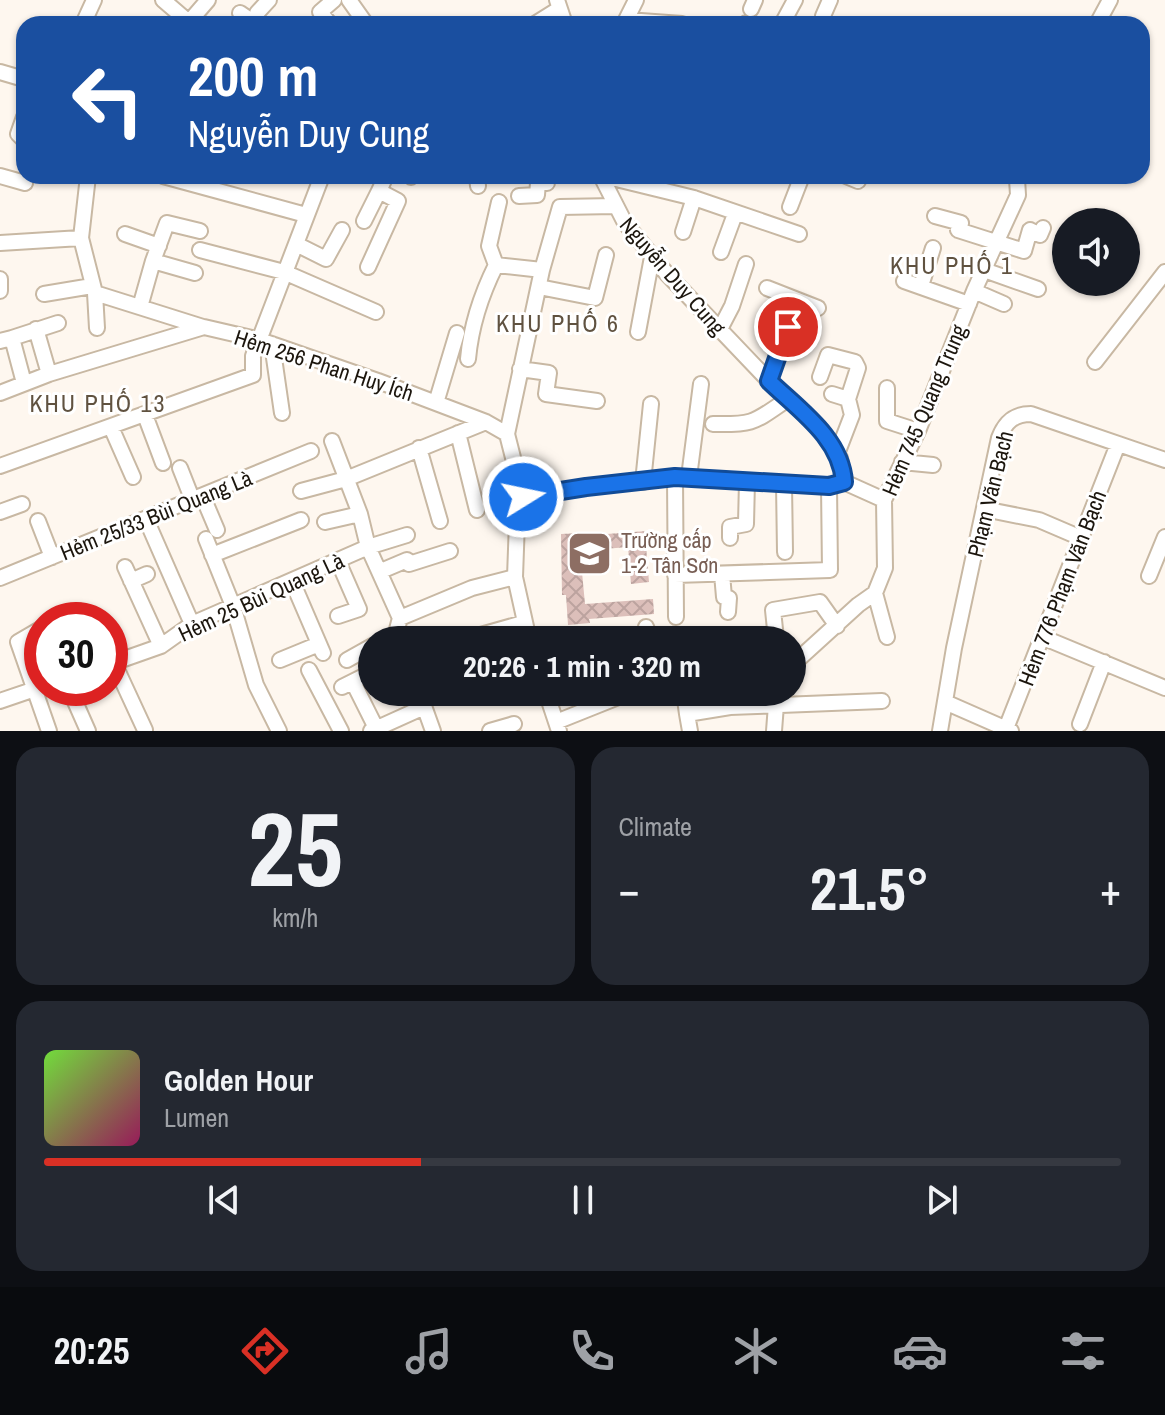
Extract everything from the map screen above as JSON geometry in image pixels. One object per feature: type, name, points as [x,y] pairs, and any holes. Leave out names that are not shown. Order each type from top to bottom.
[{"type":"street","points":[[163,0],[182,16]]},
{"type":"street","points":[[195,16],[208,0]]},
{"type":"street","points":[[322,16],[320,12],[334,0]]},
{"type":"street","points":[[823,16],[830,0]]},
{"type":"street","points":[[240,13],[248,16]]},
{"type":"street","points":[[87,184],[81,238],[94,290],[97,328]]},
{"type":"street","points":[[192,184],[306,215]]},
{"type":"street","points":[[282,413],[266,342],[284,272],[319,184]]},
{"type":"street","points":[[364,221],[381,184]]},
{"type":"street","points":[[368,267],[398,201],[384,184]]},
{"type":"street","points":[[519,196],[537,195],[538,184]]},
{"type":"street","points":[[524,626],[515,577],[517,521],[523,497],[507,434],[542,270],[560,207],[548,184]]},
{"type":"street","name":"Nguyễn Duy Cung","points":[[606,184],[625,223],[652,257],[719,331],[819,427],[840,458],[830,570],[722,574]]},
{"type":"street","points":[[636,184],[694,198],[799,234]]},
{"type":"street","points":[[790,207],[799,184]]},
{"type":"street","name":"Hẻm 745 Quang Trung","points":[[875,593],[885,568],[884,500],[918,431],[996,240],[1018,195],[1017,184]]},
{"type":"street","points":[[683,232],[694,198]]},
{"type":"street","points":[[468,359],[472,330],[485,287],[496,265],[489,246],[499,202]]},
{"type":"street","points":[[560,207],[615,206]]},
{"type":"street","points":[[721,252],[735,214]]},
{"type":"street","points":[[935,216],[961,223],[958,230],[1024,251],[1030,230],[1040,235],[1043,228]]},
{"type":"street","points":[[140,307],[167,223],[200,231]]},
{"type":"street","points":[[296,244],[326,259],[342,230]]},
{"type":"street","points":[[125,234],[159,246]]},
{"type":"street","points":[[0,243],[81,238]]},
{"type":"street","points":[[921,286],[933,248]]},
{"type":"street","points":[[200,250],[284,272],[376,312]]},
{"type":"street","points":[[539,287],[595,298],[606,255]]},
{"type":"street","points":[[638,332],[652,257]]},
{"type":"street","points":[[153,261],[195,273]]},
{"type":"street","points":[[719,331],[732,306],[746,264]]},
{"type":"street","points":[[496,265],[542,270]]},
{"type":"street","points":[[984,270],[1038,289]]},
{"type":"street","points":[[1095,362],[1165,272]]},
{"type":"street","points":[[0,279],[0,291]]},
{"type":"street","points":[[904,281],[1004,304]]},
{"type":"street","points":[[767,288],[818,308]]},
{"type":"street","points":[[44,294],[94,290],[204,327]]},
{"type":"street","points":[[769,381],[798,300]]},
{"type":"street","points":[[24,383],[6,339],[58,323]]},
{"type":"street","name":"Hẻm 256 Phan Huy Ích","points":[[0,393],[49,374],[204,327],[266,342],[486,422],[507,434]]},
{"type":"street","points":[[36,329],[49,374]]},
{"type":"street","points":[[436,403],[457,333]]},
{"type":"street","points":[[0,466],[253,375],[253,356],[266,342]]},
{"type":"street","points":[[820,377],[828,355],[855,362],[858,368],[848,399],[852,415],[837,454]]},
{"type":"street","points":[[520,369],[549,373],[546,394],[597,401]]},
{"type":"street","points":[[676,617],[675,575],[682,477],[701,384]]},
{"type":"street","points":[[887,388],[887,421],[918,431]]},
{"type":"street","points":[[832,394],[848,399]]},
{"type":"street","points":[[713,424],[746,425],[788,399]]},
{"type":"street","points":[[643,482],[651,404]]},
{"type":"street","name":"Phạm Văn Bạch","points":[[940,731],[999,438],[1007,422],[1017,416],[1031,414],[1165,460]]},
{"type":"street","points":[[145,415],[163,463]]},
{"type":"street","points":[[301,491],[346,479],[486,422]]},
{"type":"street","points":[[111,427],[133,477]]},
{"type":"street","points":[[458,433],[477,510]]},
{"type":"street","points":[[332,441],[360,514],[368,547],[400,618],[397,626]]},
{"type":"street","name":"Hẻm 776 Phạm Văn Bạch","points":[[1008,730],[1118,444]]},
{"type":"street","points":[[419,448],[440,521]]},
{"type":"street","name":"Hẻm 25/33 Bùi Quang Là","points":[[0,578],[311,451]]},
{"type":"street","points":[[902,462],[933,465]]},
{"type":"street","points":[[180,468],[198,499],[212,534],[212,555],[233,606],[256,685],[279,731]]},
{"type":"street","points":[[523,497],[682,477],[836,484],[884,500]]},
{"type":"street","points":[[730,538],[730,527],[746,524],[747,481]]},
{"type":"street","points":[[784,484],[785,552]]},
{"type":"street","points":[[0,512],[22,504]]},
{"type":"street","points":[[984,509],[1039,520],[1081,538]]},
{"type":"street","points":[[325,522],[360,514]]},
{"type":"street","points":[[146,519],[192,624]]},
{"type":"street","points":[[212,555],[301,520]]},
{"type":"street","points":[[38,521],[52,557]]},
{"type":"street","name":"Hẻm 25 Bùi Quang Là","points":[[128,657],[161,646],[192,624],[233,606],[368,547],[407,535]]},
{"type":"street","points":[[1149,576],[1165,537]]},
{"type":"street","points":[[381,571],[407,560],[409,564],[450,551]]},
{"type":"street","points":[[338,561],[359,609],[338,616]]},
{"type":"street","points":[[125,567],[161,646]]},
{"type":"street","points":[[131,581],[147,574]]},
{"type":"street","points":[[675,575],[722,574],[724,597],[729,598],[728,612]]},
{"type":"street","points":[[400,618],[472,588],[515,577]]},
{"type":"street","points":[[280,660],[321,648],[292,581]]},
{"type":"street","points":[[806,653],[875,593],[887,637]]},
{"type":"street","points":[[775,626],[773,610],[820,602],[837,626]]},
{"type":"street","points":[[512,626],[523,623]]},
{"type":"street","points":[[1042,637],[1165,688]]},
{"type":"street","points":[[24,638],[18,642],[24,656]]},
{"type":"street","points":[[347,660],[358,654]]},
{"type":"street","points":[[1080,724],[1104,662]]},
{"type":"street","points":[[309,670],[341,731]]},
{"type":"street","points":[[358,679],[347,684],[358,703]]},
{"type":"street","points":[[0,701],[24,693]]},
{"type":"street","points":[[128,695],[145,730]]},
{"type":"street","points":[[806,700],[882,701]]},
{"type":"street","points":[[945,702],[1008,730]]},
{"type":"street","points":[[42,706],[49,731]]},
{"type":"street","points":[[77,706],[88,731]]},
{"type":"street","points":[[360,706],[374,730],[424,707],[433,731]]},
{"type":"street","points":[[551,706],[557,726],[601,706]]},
{"type":"street","points":[[686,706],[690,731]]},
{"type":"street","points":[[687,714],[736,706]]},
{"type":"street","points":[[774,731],[776,706]]},
{"type":"street","points":[[490,731],[514,724]]},
{"type":"building","points":[[647,531],[649,582],[631,584],[628,547],[580,551],[585,604],[653,599],[654,614],[589,619],[590,623],[568,625],[566,595],[562,595],[561,534],[580,533],[580,536]]},
{"type":"place","name":"Trường cấp 1-2 Tân Sơn","points":[[590,553]]},
{"type":"district","name":"KHU PHỐ 1","points":[[952,266]]},
{"type":"district","name":"KHU PHỐ 6","points":[[558,324]]},
{"type":"district","name":"KHU PHỐ 13","points":[[98,404]]},
{"type":"route","points":[[523,497],[675,477],[829,486],[844,482],[840,458],[819,427],[769,381],[788,327]]}]
